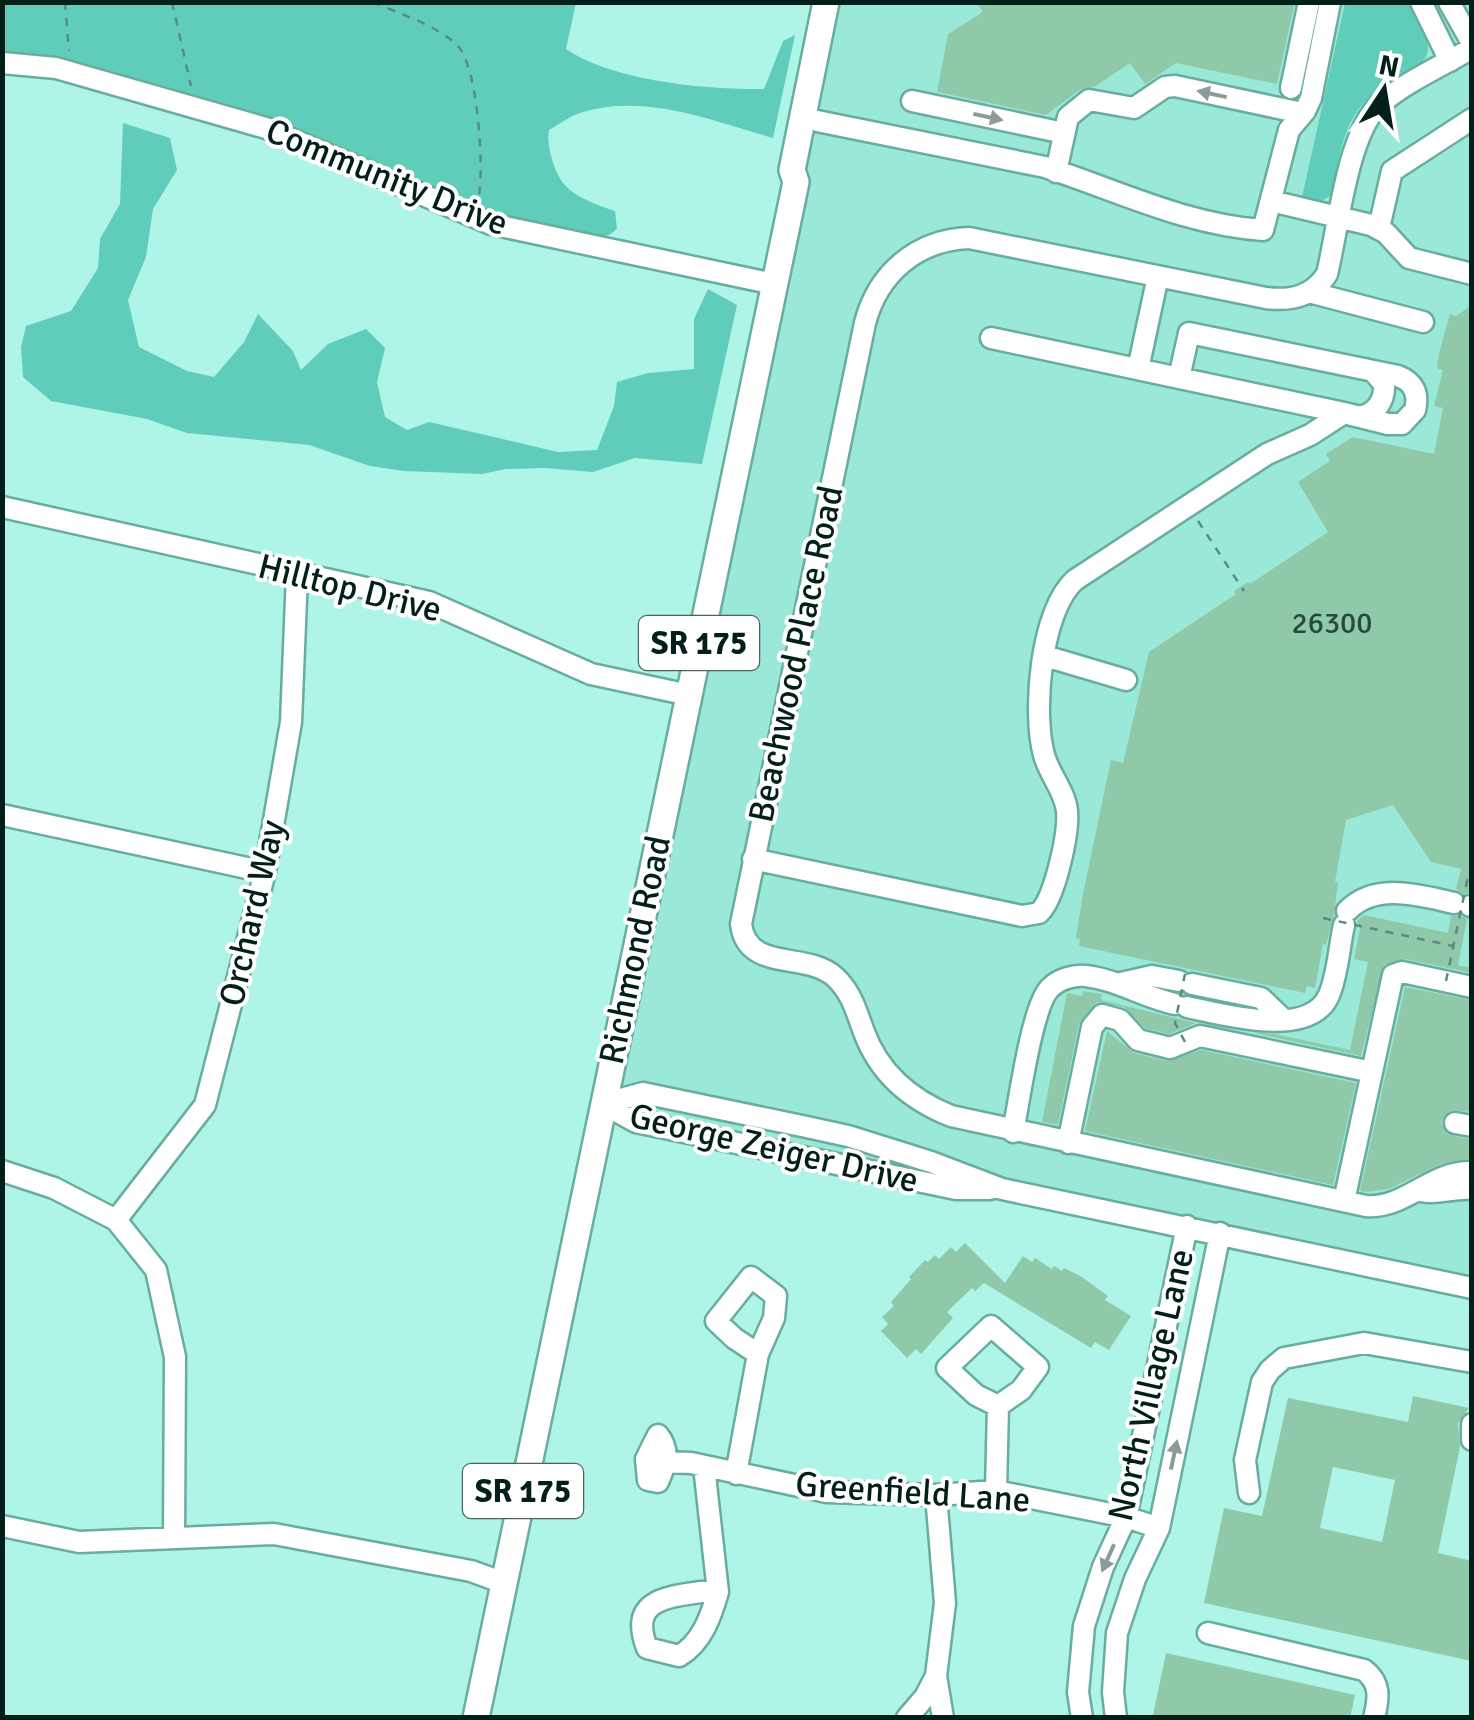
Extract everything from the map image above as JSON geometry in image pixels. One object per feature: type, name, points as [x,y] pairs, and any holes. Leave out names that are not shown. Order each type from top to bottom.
[{"type":"main road","name":"Richmond Road","points":[[476,1718],[796,182],[792,170],[826,2]]},
{"type":"main road","name":"Richmond Road","points":[[796,182],[806,172],[840,2]]},
{"type":"street","points":[[1291,88],[1309,2]]},
{"type":"street","points":[[817,121],[1056,172],[1108,187],[1157,210],[1259,230],[1265,228],[1284,143],[1310,98],[1330,2]]},
{"type":"street","points":[[1422,2],[1450,61]]},
{"type":"street","points":[[1423,322],[1309,292],[1326,274],[1358,138],[1372,113],[1472,45],[1449,2]]},
{"type":"street","name":"Community Drive","points":[[2,63],[69,71],[266,128],[491,224],[774,284]]},
{"type":"street","points":[[1056,172],[1070,115],[1089,100],[1128,108],[1175,86],[1302,113]]},
{"type":"street","points":[[912,101],[1064,133]]},
{"type":"street","points":[[1380,228],[1392,171],[1472,120]]},
{"type":"street","points":[[1271,202],[1380,228],[1409,258],[1472,274]]},
{"type":"street","name":"Beachwood Place Road","points":[[1309,292],[1290,300],[1266,298],[969,238],[922,248],[886,277],[865,322],[740,924],[750,947],[766,956],[824,969],[837,979],[853,999],[876,1058],[910,1095],[951,1116],[1068,1144],[1380,1206],[1420,1191],[1448,1174],[1472,1172]]},
{"type":"street","points":[[1138,370],[1158,276]]},
{"type":"street","points":[[991,338],[1138,370],[1399,424],[1416,408],[1414,389],[1406,379],[1189,333],[1179,378]]},
{"type":"street","points":[[753,858],[1022,916],[1039,912],[1052,892],[1067,814],[1046,762],[1037,704],[1058,602],[1075,580],[1267,454],[1352,415],[1372,412],[1382,399],[1384,384],[1374,371]]},
{"type":"street","name":"Hilltop Drive","points":[[2,508],[428,602],[590,674],[688,696]]},
{"type":"street","name":"Orchard Way","points":[[116,1220],[206,1105],[265,872],[291,722],[297,574]]},
{"type":"street","points":[[1045,656],[1126,680]]},
{"type":"street","points":[[2,815],[265,872]]},
{"type":"street","points":[[1121,983],[1137,994],[1252,1020],[1308,1016],[1329,995],[1338,918],[1361,900],[1378,894],[1406,894],[1465,905]]},
{"type":"street","points":[[1344,1201],[1393,975],[1398,971],[1472,987]]},
{"type":"street","points":[[1013,1132],[1039,1008],[1045,994],[1058,982],[1075,976],[1121,983],[1152,976],[1185,980],[1261,998],[1284,1019]]},
{"type":"street","points":[[1068,1144],[1092,1027],[1102,1016],[1120,1020],[1142,1042],[1170,1048],[1200,1036],[1372,1072]]},
{"type":"street","name":"George Zeiger Drive","points":[[602,1104],[643,1092],[848,1136],[1002,1189],[1472,1288]]},
{"type":"street","name":"George Zeiger Drive","points":[[602,1104],[636,1122],[956,1189],[1002,1189]]},
{"type":"street","points":[[2,1171],[54,1188],[116,1220],[156,1270],[175,1357],[174,1537]]},
{"type":"street","points":[[1420,1191],[1433,1194],[1453,1188],[1472,1189]]},
{"type":"street","name":"North Village Lane","points":[[1082,1718],[1078,1692],[1084,1626],[1103,1567],[1126,1517],[1187,1226]]},
{"type":"street","name":"North Village Lane","points":[[1116,1718],[1112,1692],[1118,1633],[1135,1580],[1159,1528],[1220,1233]]},
{"type":"street","points":[[1249,1493],[1246,1460],[1262,1382],[1284,1358],[1364,1343],[1472,1362]]},
{"type":"street","points":[[736,1474],[758,1354]]},
{"type":"street","points":[[996,1491],[998,1406]]},
{"type":"street","points":[[1472,1424],[1472,1440]]},
{"type":"street","name":"Greenfield Lane","points":[[666,1462],[704,1466],[827,1492],[936,1495],[996,1491],[1126,1517],[1159,1528]]},
{"type":"street","points":[[704,1466],[718,1592]]},
{"type":"street","points":[[936,1495],[946,1603],[936,1676],[943,1718]]},
{"type":"street","points":[[2,1526],[79,1542],[274,1534],[471,1571],[504,1583]]},
{"type":"street","points":[[1208,1634],[1364,1670],[1375,1679],[1379,1698],[1374,1718]]},
{"type":"street","points":[[907,1718],[936,1676]]},
{"type":"path","points":[[65,2],[69,71]]},
{"type":"path","points":[[172,2],[196,107]]},
{"type":"path","points":[[373,2],[460,46],[476,98],[483,175],[475,218]]},
{"type":"path","points":[[1198,520],[1244,590]]},
{"type":"path","points":[[1446,981],[1470,872]]},
{"type":"path","points":[[1338,918],[1454,946]]},
{"type":"path","points":[[1185,980],[1175,1024],[1185,1042]]},
{"type":"shaded area","points":[[2,3],[576,3],[566,49],[585,60],[634,76],[741,89],[764,89],[783,41],[795,35],[773,138],[703,117],[631,106],[583,112],[549,130],[552,158],[568,189],[615,211],[617,229],[609,235],[587,238],[527,232],[266,128],[3,63]]},
{"type":"shaded area","points":[[826,3],[1471,3],[1471,1287],[956,1189],[603,1104]]},
{"type":"shaded area","points":[[1345,3],[1414,3],[1428,49],[1416,68],[1361,106],[1345,137],[1332,195],[1321,201],[1302,197]]},
{"type":"shaded area","points":[[123,123],[170,138],[177,170],[153,209],[146,257],[128,300],[139,347],[187,371],[214,377],[244,342],[258,314],[293,351],[301,370],[328,344],[366,329],[385,348],[377,382],[385,417],[407,430],[429,422],[558,452],[597,450],[614,406],[617,382],[648,373],[694,369],[694,319],[708,289],[737,305],[702,464],[635,458],[593,472],[544,468],[482,474],[404,471],[370,466],[309,445],[187,433],[147,419],[51,401],[23,377],[21,347],[26,326],[71,311],[98,268],[100,239],[120,204]]},
{"type":"building","points":[[976,2],[1295,2],[1277,84],[1176,63],[1145,84],[1130,63],[1094,87],[1081,89],[1046,115],[937,92],[948,34],[983,12]]},
{"type":"building","points":[[1472,305],[1472,892],[1464,894],[1456,889],[1461,869],[1431,862],[1393,805],[1346,820],[1335,882],[1334,915],[1326,945],[1323,944],[1315,988],[1307,986],[1305,993],[1079,946],[1080,939],[1076,938],[1083,894],[1111,760],[1123,763],[1149,652],[1236,594],[1234,591],[1328,532],[1298,482],[1330,461],[1326,454],[1353,437],[1434,454],[1443,408],[1434,406],[1443,370],[1438,369],[1437,363],[1442,342],[1450,314],[1456,316]]},
{"type":"building","points":[[1364,915],[1448,933],[1451,916],[1460,915],[1467,919],[1458,965],[1472,968],[1472,973],[1405,959],[1384,965],[1361,1056],[1254,1033],[1350,1050],[1368,962],[1354,959],[1360,928],[1357,921]]},
{"type":"building","points":[[1405,987],[1472,1000],[1472,1112],[1451,1110],[1441,1122],[1447,1134],[1472,1140],[1472,1158],[1440,1164],[1389,1189],[1360,1191]]},
{"type":"building","points":[[1083,991],[1102,994],[1101,1000],[1196,1023],[1169,1034],[1145,1028],[1124,1007],[1097,1002],[1079,1024],[1058,1125],[1042,1122],[1067,993],[1082,996]]},
{"type":"building","points":[[1107,1031],[1134,1053],[1167,1061],[1201,1050],[1356,1083],[1333,1185],[1085,1131]]},
{"type":"building","points":[[965,1243],[1005,1283],[1023,1256],[1032,1262],[1035,1258],[1052,1269],[1064,1268],[1082,1277],[1108,1296],[1105,1300],[1131,1316],[1109,1350],[1095,1342],[1091,1348],[984,1283],[975,1291],[972,1288],[947,1312],[953,1318],[921,1354],[916,1349],[907,1358],[881,1331],[888,1324],[882,1317],[925,1260],[928,1262],[935,1255],[939,1259],[951,1247],[956,1252]]},
{"type":"building","points":[[1413,1396],[1469,1408],[1458,1423],[1460,1447],[1438,1553],[1472,1561],[1472,1661],[1204,1603],[1224,1508],[1262,1516],[1288,1398],[1408,1422]],"holes":[[[1333,1467],[1395,1480],[1382,1542],[1320,1528]]]},
{"type":"building","points":[[1166,1653],[1355,1695],[1350,1718],[1153,1715]]}]
